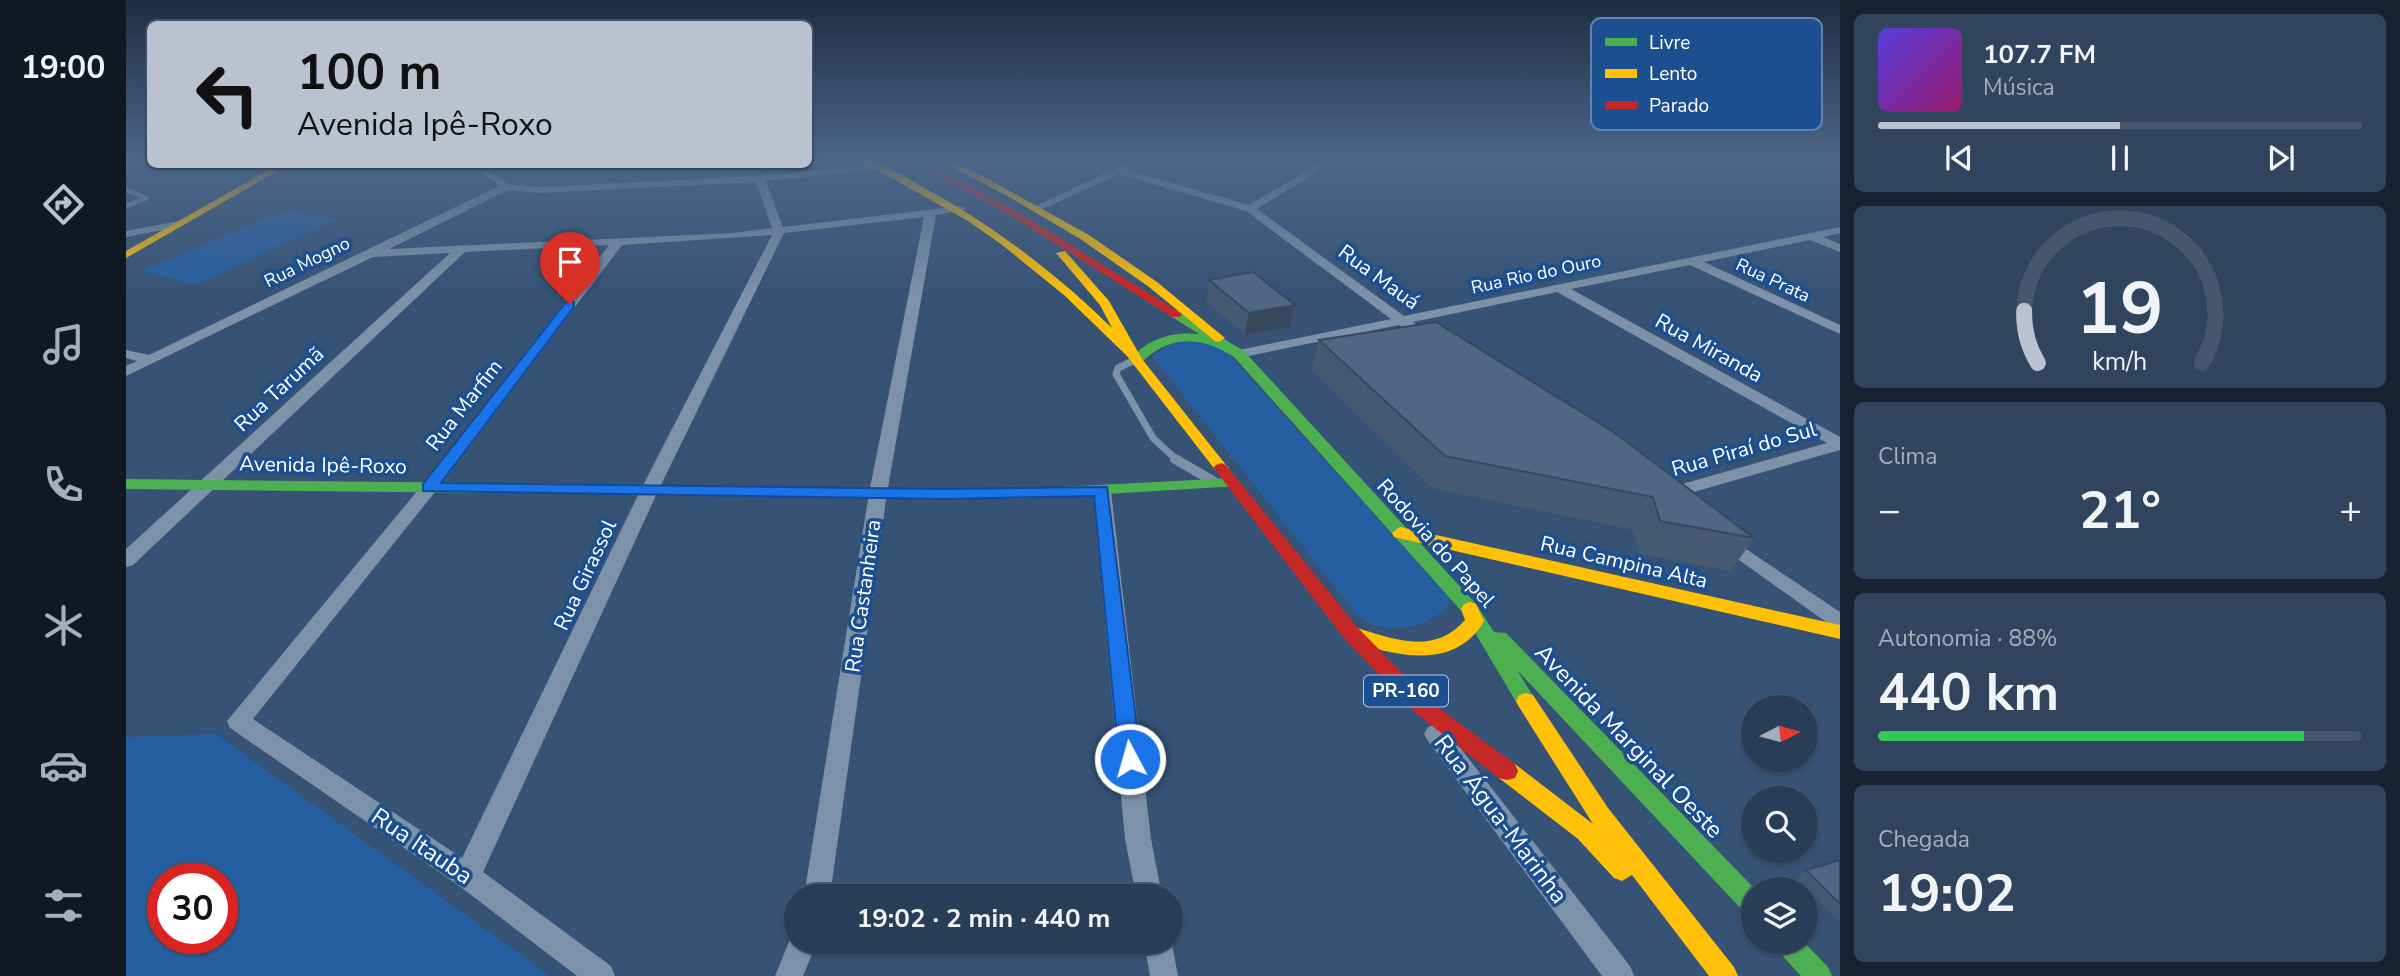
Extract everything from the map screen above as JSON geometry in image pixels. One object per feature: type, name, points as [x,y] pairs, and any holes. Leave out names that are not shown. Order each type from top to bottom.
[{"type":"main road","points":[[128,245],[217,204]]},
{"type":"main road","points":[[950,204],[1019,248],[1077,297],[1136,359],[1152,344],[1178,337],[1204,337],[1226,344]]},
{"type":"main road","name":"Rodovia do Papel","points":[[998,204],[1226,344],[1239,355],[1470,609],[1500,652],[1560,758],[1593,806],[1725,976]]},
{"type":"main road","points":[[1032,204],[1166,291],[1226,344]]},
{"type":"main road","points":[[128,245],[213,206]]},
{"type":"main road","name":"Rodovia do Papel","points":[[1030,222],[1094,288],[1136,359],[1227,484],[1350,632],[1407,691],[1452,732],[1586,832],[1725,976]]},
{"type":"main road","name":"Avenida Ipê-Roxo","points":[[126,484],[878,493],[1102,491],[1227,484]]},
{"type":"main road","name":"Rua Campina Alta","points":[[1400,533],[1840,632]]},
{"type":"main road","points":[[1350,632],[1366,639],[1410,649],[1453,644],[1470,633],[1475,621],[1470,609]]},
{"type":"main road","name":"Avenida Marginal Oeste","points":[[1470,609],[1741,891]]},
{"type":"main road","points":[[1798,954],[1819,976]]},
{"type":"street","name":"Rua Mogno","points":[[126,372],[472,204]]},
{"type":"street","points":[[769,204],[779,232]]},
{"type":"street","points":[[1039,207],[1046,204]]},
{"type":"street","name":"Rua Mauá","points":[[1232,204],[1250,209],[1436,345]]},
{"type":"street","points":[[1250,209],[1259,204]]},
{"type":"street","points":[[371,253],[617,243],[779,232],[961,209]]},
{"type":"street","name":"Rua Castanheira","points":[[819,884],[878,493],[930,215]]},
{"type":"street","name":"Rua Rio do Ouro","points":[[1239,355],[1840,230]]},
{"type":"street","name":"Rua Girassol","points":[[467,876],[649,491],[779,232]]},
{"type":"street","points":[[1811,236],[1840,248]]},
{"type":"street","name":"Rua Marfim","points":[[238,721],[429,488],[617,243]]},
{"type":"street","name":"Rua Tarumã","points":[[126,560],[461,249]]},
{"type":"street","name":"Rua Prata","points":[[1692,261],[1840,330]]},
{"type":"street","name":"Rua Miranda","points":[[1559,288],[1840,445]]},
{"type":"street","points":[[126,354],[150,360]]},
{"type":"street","points":[[126,378],[150,360]]},
{"type":"street","name":"Rua Piraí do Sul","points":[[1683,512],[1655,492],[1840,445]]},
{"type":"street","points":[[1102,491],[1138,839],[1147,884]]},
{"type":"street","points":[[1706,528],[1840,622]]},
{"type":"street","name":"Rua Água-Marinha","points":[[1350,632],[1456,758],[1620,976]]},
{"type":"street","name":"Rua Itauba","points":[[238,721],[467,876],[601,976]]},
{"type":"street","points":[[789,976],[798,954]]},
{"type":"street","points":[[1160,954],[1164,976]]},
{"type":"lane","points":[[1136,359],[1124,363],[1116,374],[1155,443],[1181,466],[1227,484]]},
{"type":"shaded area","points":[[291,211],[337,219],[196,285],[142,271],[268,217]]},
{"type":"shaded area","points":[[1176,340],[1217,341],[1451,600],[1443,610],[1421,624],[1394,628],[1380,627],[1357,615],[1152,356]]},
{"type":"shaded area","points":[[216,734],[550,976],[126,976],[126,737]]},
{"type":"building","points":[[1253,272],[1295,305],[1249,313],[1209,280]]},
{"type":"building","points":[[1436,322],[1612,431],[1754,538],[1660,521],[1653,497],[1445,456],[1319,340]]},
{"type":"building","points":[[1840,860],[1840,904],[1818,882],[1818,877],[1813,877],[1806,870]]},
{"type":"traffic: fast","points":[[1176,314],[1239,354],[1470,609],[1526,701]]},
{"type":"traffic: fast","points":[[1136,360],[1153,346],[1172,338],[1193,337],[1215,341]]},
{"type":"traffic: fast","points":[[928,494],[1040,493],[1233,483]]},
{"type":"traffic: fast","points":[[126,484],[489,488]]},
{"type":"traffic: fast","points":[[1499,638],[1741,891]]},
{"type":"traffic: fast","points":[[1798,954],[1819,976]]},
{"type":"traffic: slow","points":[[126,255],[216,204]]},
{"type":"traffic: slow","points":[[946,204],[1005,242],[1037,267],[1130,353]]},
{"type":"traffic: slow","points":[[1029,204],[1153,284],[1219,338]]},
{"type":"traffic: slow","points":[[1061,253],[1105,304],[1136,360],[1221,468]]},
{"type":"traffic: slow","points":[[489,488],[928,494]]},
{"type":"traffic: slow","points":[[1400,533],[1840,632]]},
{"type":"traffic: slow","points":[[1354,634],[1403,648],[1435,648],[1464,634],[1475,621],[1470,609]]},
{"type":"traffic: slow","points":[[1526,701],[1600,815],[1725,976]]},
{"type":"traffic: slow","points":[[1507,771],[1586,832],[1622,870]]},
{"type":"traffic: jam","points":[[997,204],[1176,314]]},
{"type":"traffic: jam","points":[[1221,468],[1350,632],[1425,709],[1507,771]]},
{"type":"route","points":[[570,304],[429,488],[945,494],[1102,491],[1130,759]]}]
